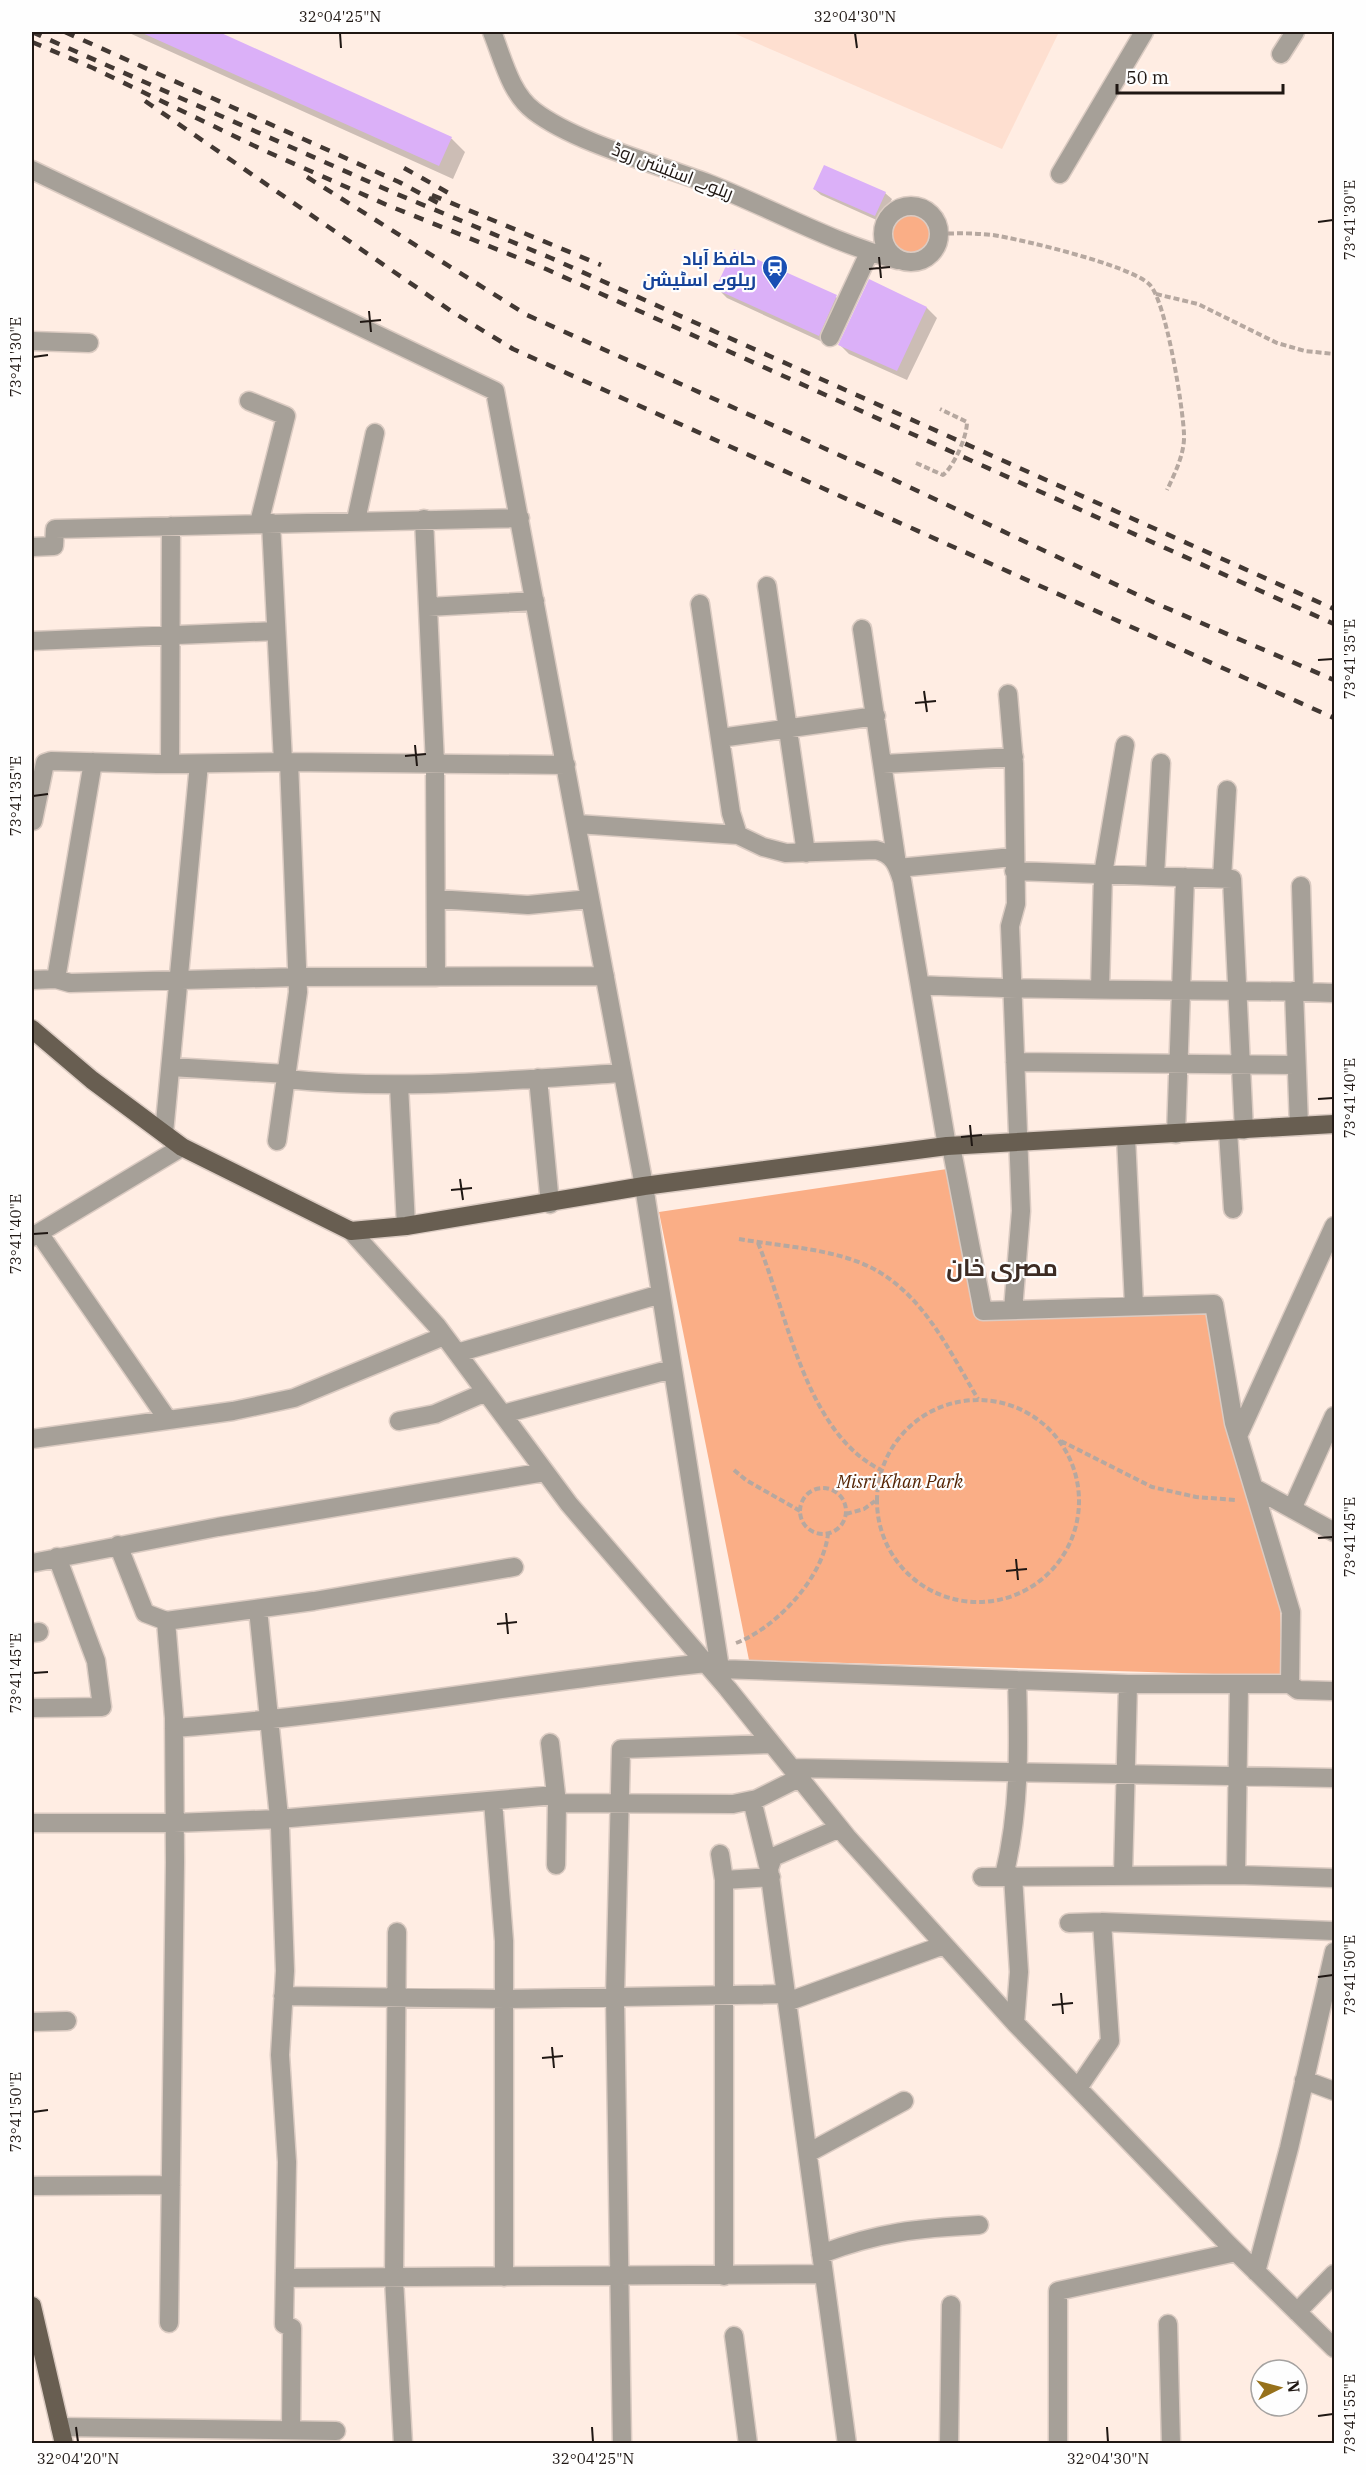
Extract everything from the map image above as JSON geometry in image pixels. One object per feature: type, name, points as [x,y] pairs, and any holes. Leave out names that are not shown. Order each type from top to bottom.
[{"type":"main road","points":[[32,1029],[92,1080],[182,1146],[351,1231],[406,1226],[550,1204],[644,1186],[949,1146],[1335,1124]]},
{"type":"main road","points":[[32,2306],[62,2435]]},
{"type":"street","name":"ریلوے اسٹیشن روڈ","points":[[492,32],[513,87],[534,111],[596,142],[710,184],[869,253],[898,260]]},
{"type":"street","points":[[1060,174],[1144,32]]},
{"type":"street","points":[[1281,54],[1295,32]]},
{"type":"street","points":[[32,170],[495,391],[644,1186],[716,1666]]},
{"type":"street","points":[[911,205],[928,211],[934,217],[939,234],[934,249],[928,256],[913,262],[898,260],[885,245],[883,237],[887,219],[897,208],[911,205]]},
{"type":"street","points":[[830,337],[869,253]]},
{"type":"street","points":[[32,341],[89,343]]},
{"type":"street","points":[[249,401],[286,416],[265,523],[286,762],[298,992],[277,1141]]},
{"type":"street","points":[[356,520],[375,433]]},
{"type":"street","points":[[32,547],[54,546],[55,529],[356,520],[520,518]]},
{"type":"street","points":[[424,519],[435,764],[436,977]]},
{"type":"street","points":[[170,764],[171,526]]},
{"type":"street","points":[[767,586],[806,853]]},
{"type":"street","points":[[428,607],[535,601]]},
{"type":"street","points":[[700,604],[730,813],[738,835]]},
{"type":"street","points":[[862,629],[898,866],[949,1146],[983,1311],[1214,1304],[1238,1436],[1291,1612],[1290,1684]]},
{"type":"street","points":[[32,640],[276,631]]},
{"type":"street","points":[[1008,694],[1014,757],[1016,904],[1010,926],[1021,1211],[1013,1310]]},
{"type":"street","points":[[720,738],[876,716]]},
{"type":"street","points":[[1100,989],[1103,874],[1125,745]]},
{"type":"street","points":[[883,764],[1014,757]]},
{"type":"street","points":[[56,979],[93,762]]},
{"type":"street","points":[[33,821],[36,790],[45,763],[286,762],[566,765]]},
{"type":"street","points":[[1155,876],[1161,763]]},
{"type":"street","points":[[164,1133],[199,764]]},
{"type":"street","points":[[1222,879],[1227,790]]},
{"type":"street","points":[[577,825],[738,835],[764,848],[786,853],[876,850],[888,853],[898,866]]},
{"type":"street","points":[[898,866],[1014,864],[1103,874],[1232,879],[1240,1066],[1233,1209]]},
{"type":"street","points":[[1176,1134],[1185,878]]},
{"type":"street","points":[[1299,1126],[1296,1065],[1302,886]]},
{"type":"street","points":[[436,899],[528,905],[590,899]]},
{"type":"street","points":[[32,980],[56,979],[70,982],[297,977],[605,976]]},
{"type":"street","points":[[920,985],[1012,990],[1181,988],[1335,993]]},
{"type":"street","points":[[1015,1062],[1296,1065]]},
{"type":"street","points":[[171,1067],[287,1076],[345,1085],[399,1085],[622,1073]]},
{"type":"street","points":[[538,1078],[550,1204]]},
{"type":"street","points":[[399,1085],[406,1226]]},
{"type":"street","points":[[1126,1137],[1134,1305]]},
{"type":"street","points":[[168,1420],[35,1235],[182,1146]]},
{"type":"street","points":[[351,1231],[444,1336],[569,1504],[716,1666],[772,1744],[840,1828],[1015,2022],[1236,2252],[1335,2348]]},
{"type":"street","points":[[1238,1436],[1332,1237]]},
{"type":"street","points":[[457,1353],[661,1294]]},
{"type":"street","points":[[32,1439],[234,1411],[294,1398],[444,1336]]},
{"type":"street","points":[[503,1414],[672,1369]]},
{"type":"street","points":[[399,1421],[435,1414],[486,1392]]},
{"type":"street","points":[[1292,1509],[1335,1416]]},
{"type":"street","points":[[32,1563],[118,1545],[545,1472]]},
{"type":"street","points":[[1257,1493],[1335,1532]]},
{"type":"street","points":[[118,1545],[145,1613],[166,1621],[258,1609],[514,1567]]},
{"type":"street","points":[[32,1708],[102,1707],[96,1661],[57,1557]]},
{"type":"street","points":[[258,1609],[279,1819],[285,1971],[280,2055],[288,2162],[284,2324],[292,2328],[291,2430]]},
{"type":"street","points":[[166,1621],[174,1728],[169,2323]]},
{"type":"street","points":[[174,1728],[268,1720],[522,1685],[716,1666],[1128,1684],[1290,1684],[1298,1690],[1335,1691]]},
{"type":"street","points":[[1015,2022],[1018,1972],[1008,1876],[1019,1772],[1017,1680]]},
{"type":"street","points":[[1123,1875],[1128,1684]]},
{"type":"street","points":[[1236,1875],[1239,1684]]},
{"type":"street","points":[[550,1743],[556,1799],[556,1865]]},
{"type":"street","points":[[622,2444],[615,1997],[621,1749],[772,1744]]},
{"type":"street","points":[[32,1823],[174,1823],[279,1819],[493,1801],[556,1799],[621,1803],[733,1804],[752,1800],[795,1773],[1019,1772],[1335,1778]]},
{"type":"street","points":[[752,1800],[770,1873],[846,2444]]},
{"type":"street","points":[[493,1801],[504,1941],[504,2277]]},
{"type":"street","points":[[770,1873],[773,1857],[840,1828]]},
{"type":"street","points":[[720,1854],[724,1880],[724,2276]]},
{"type":"street","points":[[724,1880],[770,1873]]},
{"type":"street","points":[[982,1877],[1236,1875],[1335,1878]]},
{"type":"street","points":[[1078,2088],[1110,2041],[1102,1922]]},
{"type":"street","points":[[1070,1923],[1102,1922],[1335,1931]]},
{"type":"street","points":[[397,1932],[394,2279],[403,2444]]},
{"type":"street","points":[[283,1996],[504,1999],[724,1995],[787,1998],[944,1945]]},
{"type":"street","points":[[1256,2272],[1335,1952]]},
{"type":"street","points":[[32,2022],[67,2021]]},
{"type":"street","points":[[1304,2080],[1335,2091]]},
{"type":"street","points":[[808,2153],[904,2101]]},
{"type":"street","points":[[32,2186],[171,2185]]},
{"type":"street","points":[[821,2254],[855,2241],[907,2229],[980,2225]]},
{"type":"street","points":[[1058,2444],[1058,2291],[1236,2252]]},
{"type":"street","points":[[285,2278],[394,2279],[824,2274]]},
{"type":"street","points":[[1297,2312],[1335,2274]]},
{"type":"street","points":[[949,2444],[951,2306]]},
{"type":"street","points":[[1168,2324],[1171,2444]]},
{"type":"street","points":[[734,2336],[748,2444]]},
{"type":"street","points":[[62,2435],[336,2431]]},
{"type":"path","points":[[939,234],[996,236],[1094,260],[1137,274],[1152,285],[1163,309],[1185,435],[1180,461],[1167,490]]},
{"type":"path","points":[[1156,294],[1198,304],[1277,343],[1305,351],[1335,354]]},
{"type":"path","points":[[916,463],[943,475],[948,470],[962,440],[967,422],[940,409]]},
{"type":"path","points":[[739,1239],[837,1256],[859,1262],[892,1280],[930,1320],[978,1399]]},
{"type":"path","points":[[758,1242],[805,1372],[822,1409],[852,1452],[881,1470]]},
{"type":"path","points":[[978,1399],[998,1401],[1017,1407],[1036,1417],[1060,1441],[1069,1456],[1079,1489],[1080,1506],[1071,1540],[1053,1570],[1029,1588],[1000,1600],[970,1602],[940,1595],[914,1580],[893,1558],[880,1530],[876,1500],[881,1470],[894,1444],[913,1422],[938,1407],[978,1399]]},
{"type":"path","points":[[1060,1441],[1152,1487],[1171,1493],[1233,1500],[1257,1493]]},
{"type":"path","points":[[734,1470],[746,1480],[800,1511]]},
{"type":"path","points":[[818,1488],[826,1488],[839,1494],[846,1506],[846,1514],[840,1527],[828,1534],[819,1534],[805,1526],[800,1511],[805,1496],[818,1488]]},
{"type":"path","points":[[846,1514],[864,1509],[876,1500]]},
{"type":"path","points":[[716,1666],[756,1636],[797,1596],[815,1573],[828,1534]]},
{"type":"shaded area","points":[[731,32],[1059,32],[1002,149]]},
{"type":"green space","points":[[910,211],[926,218],[933,234],[926,250],[910,257],[894,250],[887,234],[894,218]]},
{"type":"green space","name":"Misri Khan Park","points":[[947,1169],[978,1316],[1208,1312],[1280,1599],[1282,1676],[749,1660],[659,1212]]},
{"type":"building","points":[[140,32],[219,32],[452,137],[439,166]]},
{"type":"building","points":[[824,165],[886,192],[875,216],[813,189]]},
{"type":"building","name":"حافظ آباد ریلوے اسٹیشن","points":[[734,249],[837,295],[819,336],[715,289]]},
{"type":"building","points":[[869,279],[927,307],[897,371],[838,345]]},
{"type":"railway","points":[[32,32],[392,192],[551,258],[1334,609]]},
{"type":"railway","points":[[65,32],[399,182],[438,203]]},
{"type":"railway","points":[[32,42],[93,68],[263,150],[387,205],[546,269],[1334,624]]},
{"type":"railway","points":[[145,101],[451,311],[513,349],[1334,718]]},
{"type":"railway","points":[[404,168],[454,196]]},
{"type":"railway","points":[[307,177],[527,315],[886,476],[1155,603],[1334,680]]},
{"type":"railway","points":[[432,195],[601,265]]},
{"type":"place","name":"حافظ آباد ریلوے اسٹیشن","points":[[775,291]]},
{"type":"district","name":"مصری خان","points":[[1002,1267]]}]
